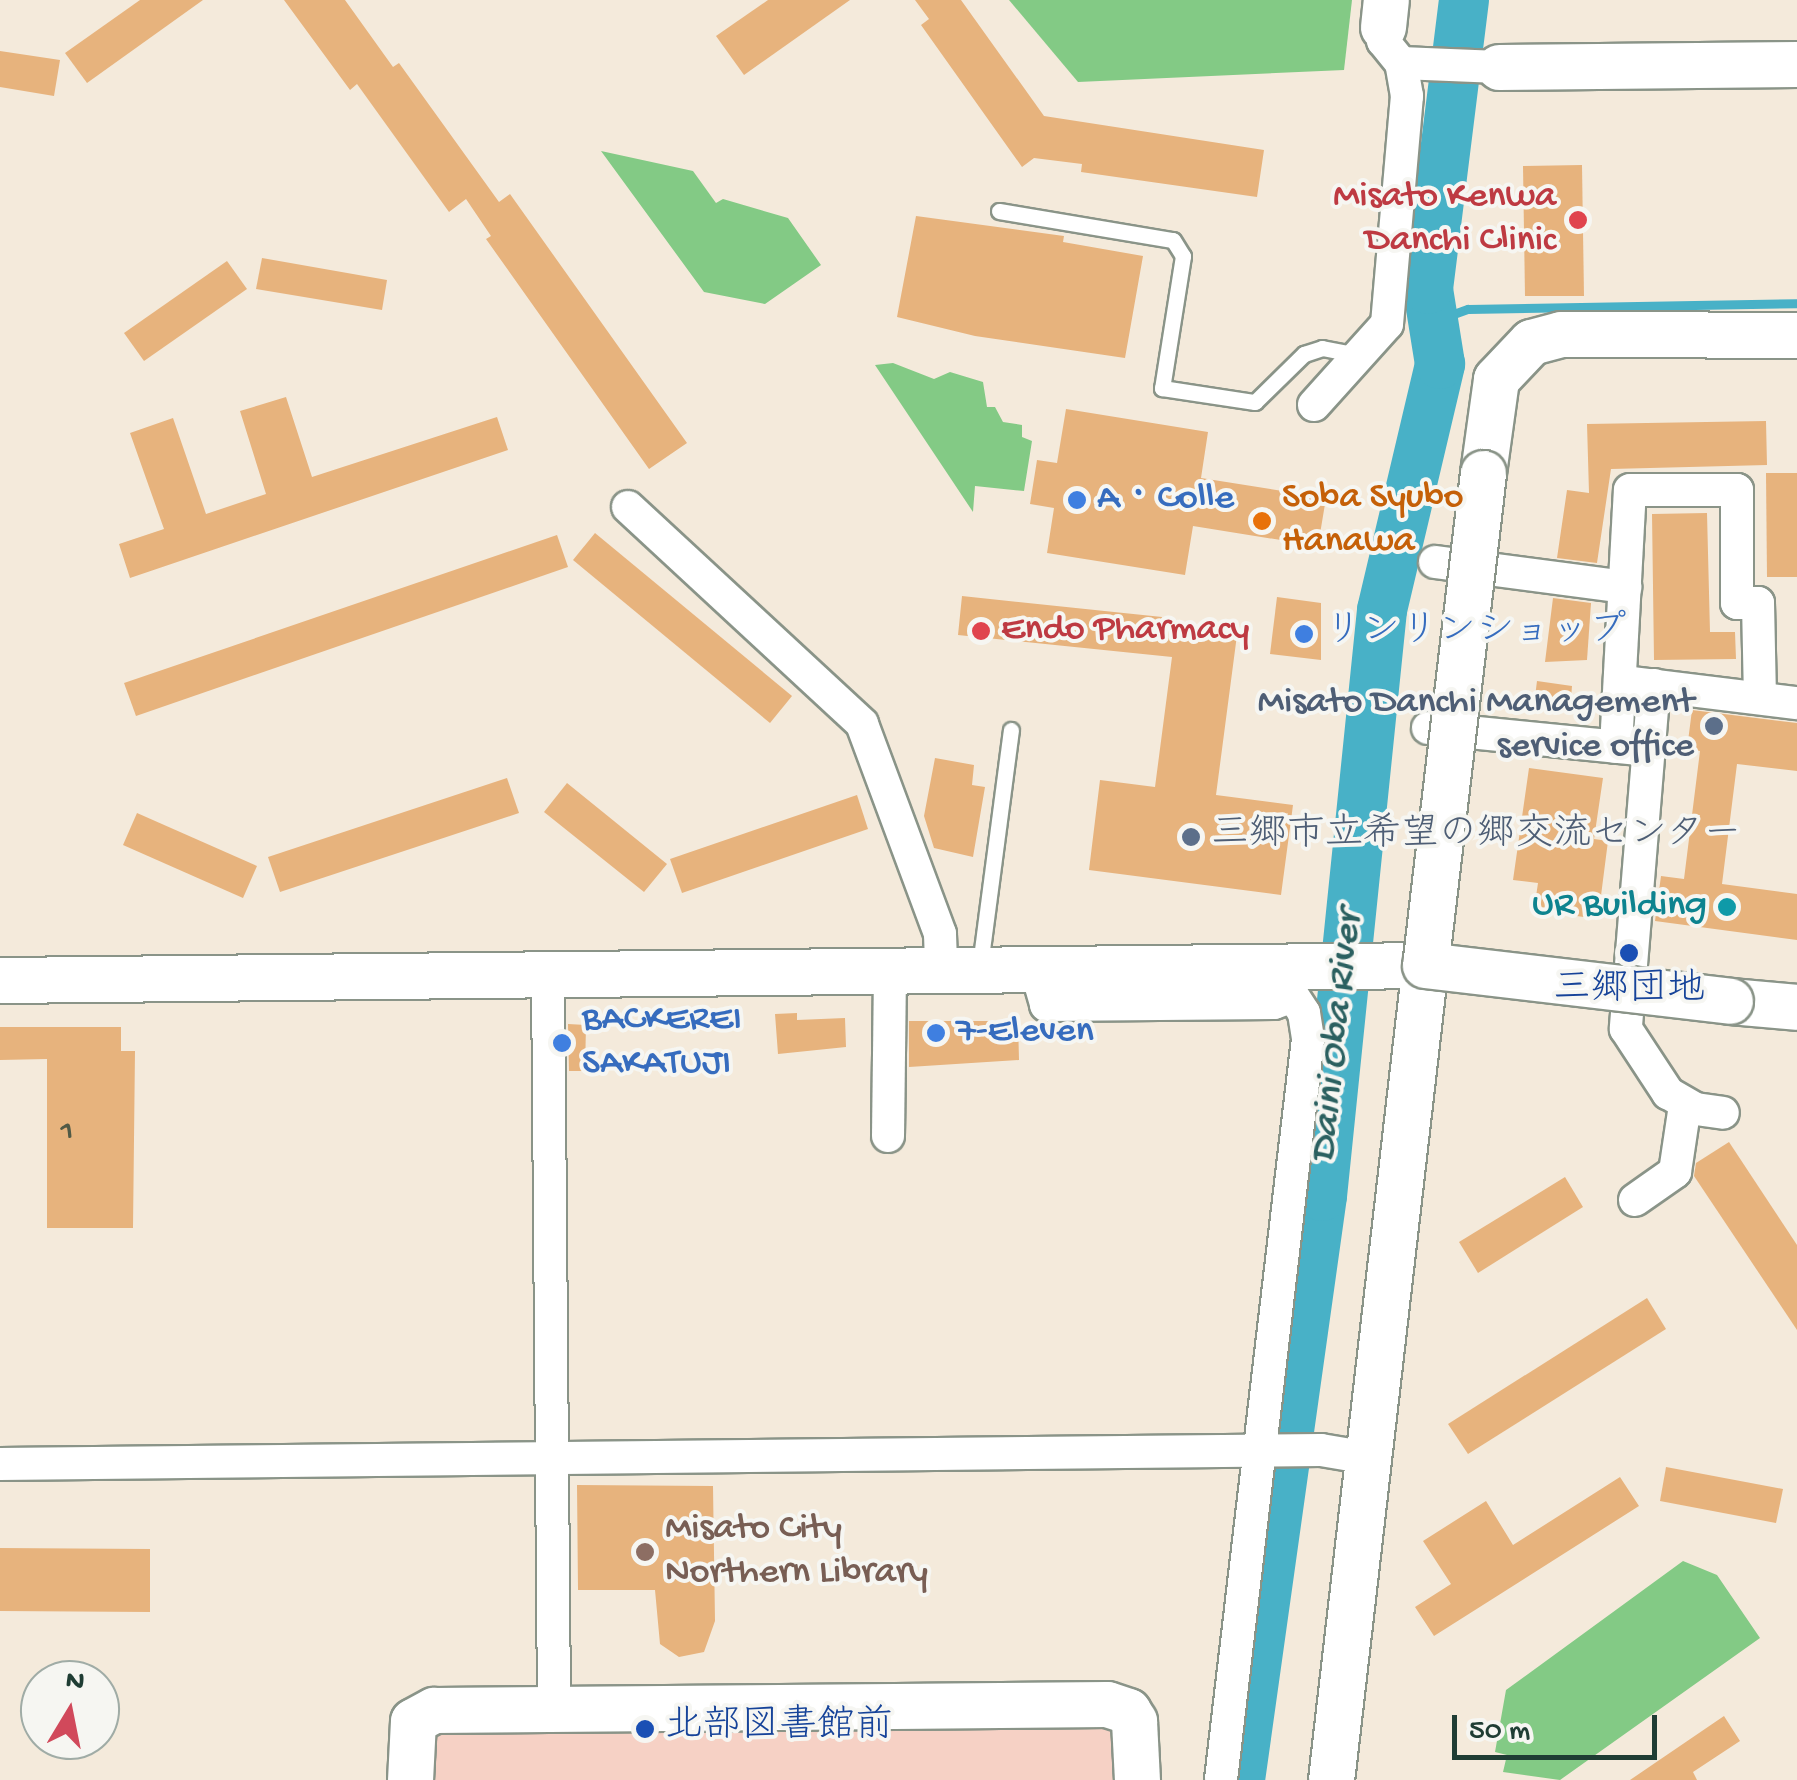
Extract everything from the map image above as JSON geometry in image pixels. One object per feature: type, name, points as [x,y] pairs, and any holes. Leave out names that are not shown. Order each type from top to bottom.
[{"type":"street","points":[[1314,405],[1364,356],[1387,324],[1394,288],[1406,120],[1400,39],[1488,68],[1797,64]]},
{"type":"street","points":[[1330,1780],[1496,380],[1530,342],[1560,334],[1797,335]]},
{"type":"street","points":[[1616,747],[1630,490],[1736,490],[1738,603],[1758,603],[1760,698]]},
{"type":"street","points":[[628,508],[862,724],[940,934],[960,970]]},
{"type":"street","points":[[1435,562],[1624,587]]},
{"type":"street","points":[[1620,681],[1797,703]]},
{"type":"street","points":[[1654,685],[1626,1030],[1668,1094],[1685,1105],[1724,1113]]},
{"type":"street","points":[[1428,728],[1649,750]]},
{"type":"street","points":[[0,980],[1425,965],[1797,1007]]},
{"type":"street","points":[[1036,969],[1046,1005],[1274,1003],[1293,996],[1304,1013],[1308,1039],[1221,1780]]},
{"type":"street","points":[[888,1136],[890,971]]},
{"type":"street","points":[[548,975],[554,1708]]},
{"type":"street","points":[[1635,1200],[1675,1172],[1685,1105]]},
{"type":"street","points":[[0,1464],[1259,1450],[1321,1450],[1368,1458]]},
{"type":"street","points":[[410,1780],[410,1736],[420,1712],[1107,1704],[1128,1711],[1134,1721],[1137,1780]]},
{"type":"lane","points":[[999,212],[1173,240],[1183,256],[1162,388],[1255,402],[1304,354],[1322,348],[1364,356]]},
{"type":"lane","points":[[960,970],[1011,730]]},
{"type":"shaded area","points":[[1106,1724],[1120,1736],[1120,1780],[427,1780],[427,1745],[443,1731]]},
{"type":"green space","points":[[1009,0],[1352,0],[1344,70],[1078,82]]},
{"type":"green space","points":[[601,151],[693,171],[716,203],[723,199],[788,218],[821,265],[765,304],[704,292]]},
{"type":"green space","points":[[893,363],[934,379],[950,372],[983,382],[987,407],[995,407],[1003,422],[1022,425],[1022,437],[1032,441],[1024,491],[975,486],[973,512],[875,365]]},
{"type":"green space","points":[[1683,1561],[1717,1575],[1760,1638],[1560,1780],[1503,1772],[1507,1755],[1495,1752],[1506,1690]]},
{"type":"building","points":[[140,0],[203,0],[87,83],[65,53]]},
{"type":"building","points":[[284,0],[345,0],[393,67],[399,63],[499,202],[510,194],[687,443],[649,469],[486,239],[491,236],[466,199],[449,212],[357,84],[350,90]]},
{"type":"building","points":[[768,0],[850,0],[744,75],[716,36]]},
{"type":"building","points":[[915,0],[961,0],[1044,116],[1264,150],[1257,197],[1081,172],[1082,164],[1034,158],[1022,167],[921,25],[929,19]]},
{"type":"building","points":[[0,51],[60,60],[54,96],[0,87]]},
{"type":"building","points":[[1582,165],[1584,296],[1525,296],[1523,166]]},
{"type":"building","points":[[916,216],[1064,236],[1063,242],[1143,256],[1125,358],[975,336],[897,317]]},
{"type":"building","points":[[262,258],[387,280],[382,310],[256,289]]},
{"type":"building","points":[[227,261],[247,289],[144,361],[124,333]]},
{"type":"building","points":[[286,397],[312,477],[497,417],[508,450],[130,578],[119,544],[164,529],[130,433],[173,418],[206,514],[266,494],[240,411]]},
{"type":"building","points":[[1066,409],[1208,432],[1201,478],[1326,498],[1318,546],[1193,526],[1185,575],[1047,553],[1054,508],[1030,504],[1037,460],[1057,463]]},
{"type":"building","points":[[1766,421],[1767,465],[1611,469],[1597,563],[1557,558],[1567,490],[1589,493],[1587,424]]},
{"type":"building","points":[[1766,473],[1797,473],[1797,577],[1767,577]]},
{"type":"building","points":[[1707,513],[1710,632],[1735,632],[1736,659],[1654,660],[1652,514]]},
{"type":"building","points":[[595,533],[792,696],[770,723],[573,560]]},
{"type":"building","points":[[557,535],[568,567],[136,716],[124,683]]},
{"type":"building","points":[[962,596],[1162,617],[1161,625],[1237,635],[1216,795],[1293,805],[1281,895],[1089,870],[1100,780],[1155,787],[1172,657],[958,635]]},
{"type":"building","points":[[1277,597],[1321,603],[1321,660],[1270,654]]},
{"type":"building","points":[[1553,598],[1591,603],[1587,660],[1545,662]]},
{"type":"building","points":[[1537,681],[1572,686],[1570,710],[1534,705]]},
{"type":"building","points":[[1692,710],[1797,723],[1797,771],[1737,764],[1722,884],[1797,894],[1797,940],[1655,921],[1661,876],[1684,879],[1700,751],[1687,749]]},
{"type":"building","points":[[935,758],[974,765],[972,785],[985,787],[973,857],[934,848],[924,816]]},
{"type":"building","points":[[1529,768],[1603,778],[1594,839],[1608,841],[1598,919],[1534,910],[1538,883],[1513,880]]},
{"type":"building","points":[[507,778],[519,813],[280,892],[268,857]]},
{"type":"building","points":[[567,783],[667,864],[644,892],[544,812]]},
{"type":"building","points":[[857,795],[868,829],[682,893],[670,859]]},
{"type":"building","points":[[137,813],[257,866],[243,898],[123,845]]},
{"type":"building","points":[[797,1013],[797,1020],[845,1018],[846,1047],[778,1054],[775,1014]]},
{"type":"building","points":[[909,1021],[1018,1021],[1019,1060],[909,1067]]},
{"type":"building","points":[[568,1024],[586,1025],[585,1071],[569,1071]]},
{"type":"building","points":[[0,1027],[121,1027],[121,1051],[135,1051],[133,1228],[47,1228],[47,1059],[0,1060]]},
{"type":"building","points":[[1729,1142],[1797,1245],[1797,1330],[1694,1176],[1696,1163]]},
{"type":"building","points":[[1565,1177],[1583,1207],[1478,1273],[1459,1242]]},
{"type":"building","points":[[1647,1298],[1666,1329],[1468,1454],[1448,1424]]},
{"type":"building","points":[[1666,1467],[1783,1489],[1776,1523],[1660,1501]]},
{"type":"building","points":[[1620,1477],[1639,1506],[1434,1636],[1415,1607],[1451,1584],[1423,1541],[1486,1501],[1513,1545]]},
{"type":"building","points":[[577,1485],[713,1486],[715,1621],[704,1652],[679,1657],[660,1644],[655,1590],[578,1590]]},
{"type":"building","points":[[0,1548],[150,1549],[150,1612],[0,1611]]},
{"type":"building","points":[[1724,1716],[1740,1741],[1693,1772],[1697,1780],[1630,1780]]},
{"type":"waterway","name":"Daini Oba River","points":[[1240,1780],[1322,1196],[1382,610],[1440,364],[1428,289],[1464,0]]},
{"type":"waterway","points":[[1437,320],[1468,309],[1797,303]]},
{"type":"place","name":"Misato Kenwa Danchi Clinic","points":[[1578,220]]},
{"type":"place","name":"A・Colle","points":[[1077,500]]},
{"type":"place","name":"Soba Syubo Hanawa","points":[[1262,521]]},
{"type":"place","name":"Endo Pharmacy","points":[[981,631]]},
{"type":"place","name":"リンリンショップ","points":[[1304,634]]},
{"type":"place","name":"Misato Danchi Management service office","points":[[1714,726]]},
{"type":"place","name":"三郷市立希望の郷交流センター","points":[[1191,837]]},
{"type":"place","name":"UR Building","points":[[1727,907]]},
{"type":"place","name":"三郷団地","points":[[1629,953]]},
{"type":"place","name":"7-Eleven","points":[[936,1033]]},
{"type":"place","name":"BACKEREI SAKATUJI","points":[[562,1043]]},
{"type":"place","name":"Misato City Northern Library","points":[[645,1552]]},
{"type":"place","name":"北部図書館前","points":[[645,1729]]}]
